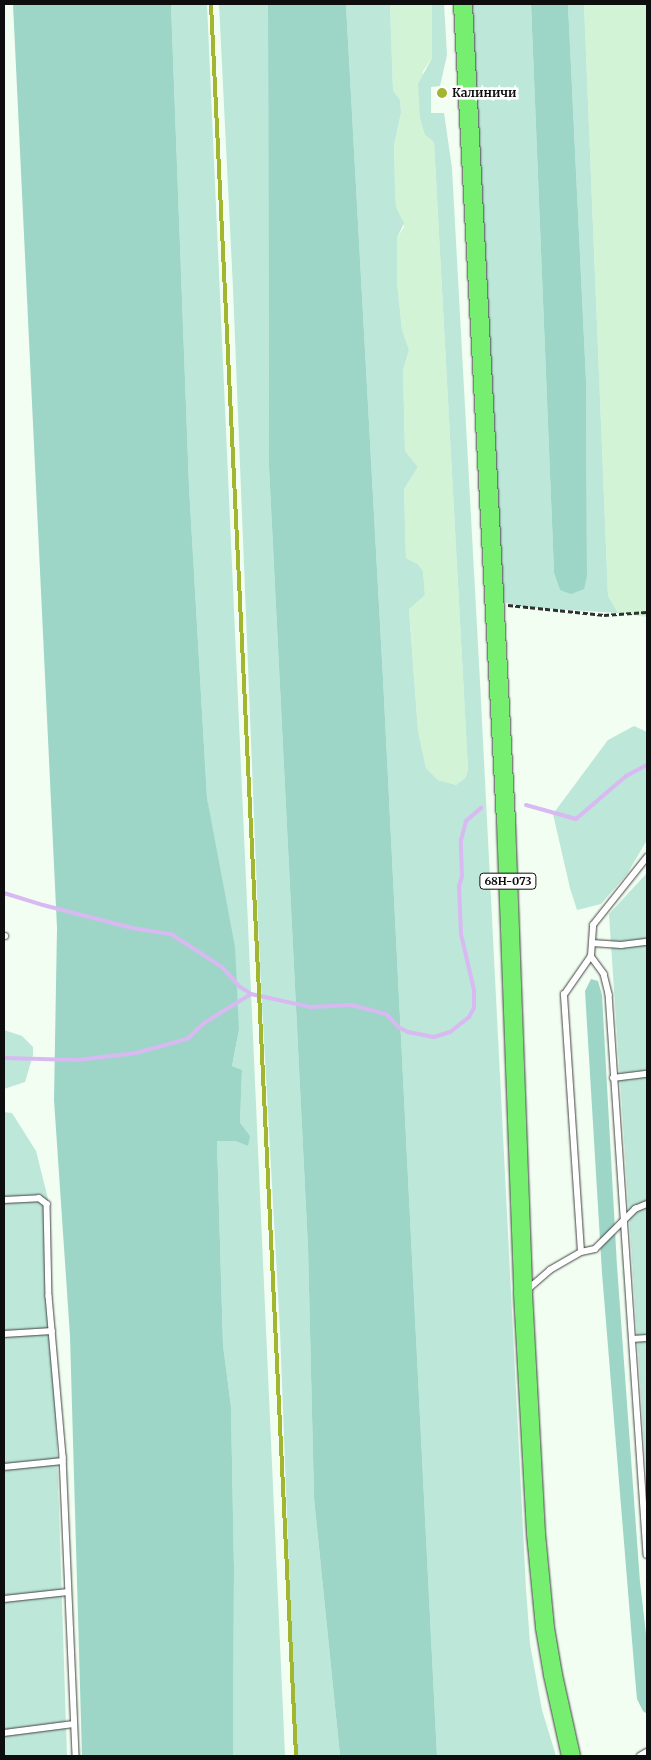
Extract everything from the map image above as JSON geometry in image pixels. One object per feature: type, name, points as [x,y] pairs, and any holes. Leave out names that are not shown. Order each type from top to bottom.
[{"type":"main road","name":"68Н-073","points":[[463,4],[506,821],[523,1293],[540,1583],[553,1675],[572,1756]]},
{"type":"lane","points":[[581,1252],[564,995],[591,956],[592,925],[647,857]]},
{"type":"lane","points":[[592,942],[621,945],[647,942]]},
{"type":"lane","points":[[591,956],[604,974],[609,994],[613,1078],[647,1555]]},
{"type":"lane","points":[[613,1078],[647,1074]]},
{"type":"lane","points":[[4,1200],[39,1198],[47,1204],[52,1331],[63,1461],[73,1724],[76,1756]]},
{"type":"lane","points":[[523,1293],[550,1270],[581,1252],[595,1249],[635,1209],[647,1204]]},
{"type":"lane","points":[[4,1334],[52,1331]]},
{"type":"lane","points":[[632,1339],[647,1338]]},
{"type":"lane","points":[[4,1467],[63,1461]]},
{"type":"lane","points":[[4,1599],[68,1592]]},
{"type":"lane","points":[[4,1732],[73,1724]]},
{"type":"lane","points":[[640,1756],[647,1752]]},
{"type":"path","points":[[494,603],[604,614],[647,612]]},
{"type":"green space","points":[[390,4],[432,4],[432,58],[423,71],[425,135],[434,142],[468,769],[466,777],[456,785],[438,780],[426,768],[418,731],[409,608],[425,595],[423,571],[418,564],[406,558],[404,489],[418,467],[405,451],[403,370],[409,350],[402,330],[397,282],[397,238],[404,227],[396,207],[394,145],[401,113],[400,100],[393,90]]},
{"type":"green space","points":[[584,4],[647,4],[647,617],[618,613],[608,596]]},
{"type":"shaded area","points":[[13,4],[171,4],[189,486],[207,798],[235,947],[239,1030],[232,1066],[242,1070],[240,1123],[250,1136],[248,1146],[235,1141],[217,1141],[223,1345],[231,1407],[234,1568],[233,1756],[82,1756],[70,1336],[54,1100],[57,928]]},
{"type":"shaded area","points":[[171,4],[207,4],[285,1756],[233,1756],[234,1568],[231,1407],[223,1345],[217,1141],[235,1141],[248,1146],[240,1123],[242,1070],[232,1066],[239,1030],[207,798],[189,486]]},
{"type":"shaded area","points":[[219,4],[268,4],[269,467],[308,1248],[314,1498],[340,1756],[296,1756],[280,1330],[260,968],[233,288]]},
{"type":"shaded area","points":[[268,4],[346,4],[383,678],[437,1756],[340,1756],[314,1498],[308,1248],[269,467]]},
{"type":"shaded area","points":[[346,4],[390,4],[393,90],[400,100],[401,113],[394,145],[396,207],[404,223],[397,238],[397,282],[402,330],[409,350],[403,370],[405,451],[418,467],[404,489],[406,558],[418,564],[423,571],[425,595],[409,609],[418,731],[426,768],[438,780],[456,785],[466,777],[468,769],[434,142],[425,135],[420,118],[418,84],[432,58],[432,4],[444,4],[447,55],[440,86],[431,87],[431,113],[444,113],[452,168],[530,1644],[542,1710],[556,1756],[437,1756],[383,678]]},
{"type":"shaded area","points":[[472,4],[531,4],[554,573],[560,590],[587,576],[586,380],[568,4],[584,4],[608,596],[618,613],[520,607],[504,602],[500,593]]},
{"type":"shaded area","points":[[531,4],[568,4],[586,380],[587,576],[584,589],[571,594],[560,590],[554,573]]},
{"type":"shaded area","points":[[634,726],[647,732],[647,840],[627,874],[601,904],[577,910],[553,814],[608,740]]},
{"type":"shaded area","points":[[647,873],[647,1485],[609,914]]},
{"type":"shaded area","points":[[591,979],[598,981],[602,995],[617,1266],[640,1582],[647,1643],[647,1714],[643,1711],[637,1699],[602,1273],[585,991]]},
{"type":"shaded area","points":[[4,1030],[22,1036],[33,1047],[33,1055],[25,1082],[4,1089]]},
{"type":"shaded area","points":[[4,1112],[12,1113],[36,1151],[49,1203],[67,1756],[4,1756]]},
{"type":"waterway","points":[[526,805],[576,819],[626,776],[647,765]]},
{"type":"waterway","points":[[4,893],[132,928],[171,934],[222,967],[240,987],[251,994],[310,1007],[352,1005],[386,1014],[398,1027],[408,1032],[434,1037],[450,1032],[469,1017],[474,1008],[474,990],[461,934],[459,886],[462,877],[461,840],[466,821],[481,808]]},
{"type":"waterway","points":[[4,1058],[77,1060],[136,1053],[187,1039],[204,1023],[251,994]]},
{"type":"railway","points":[[211,4],[296,1756]]},
{"type":"place","name":"Калиничи","points":[[442,93]]}]
